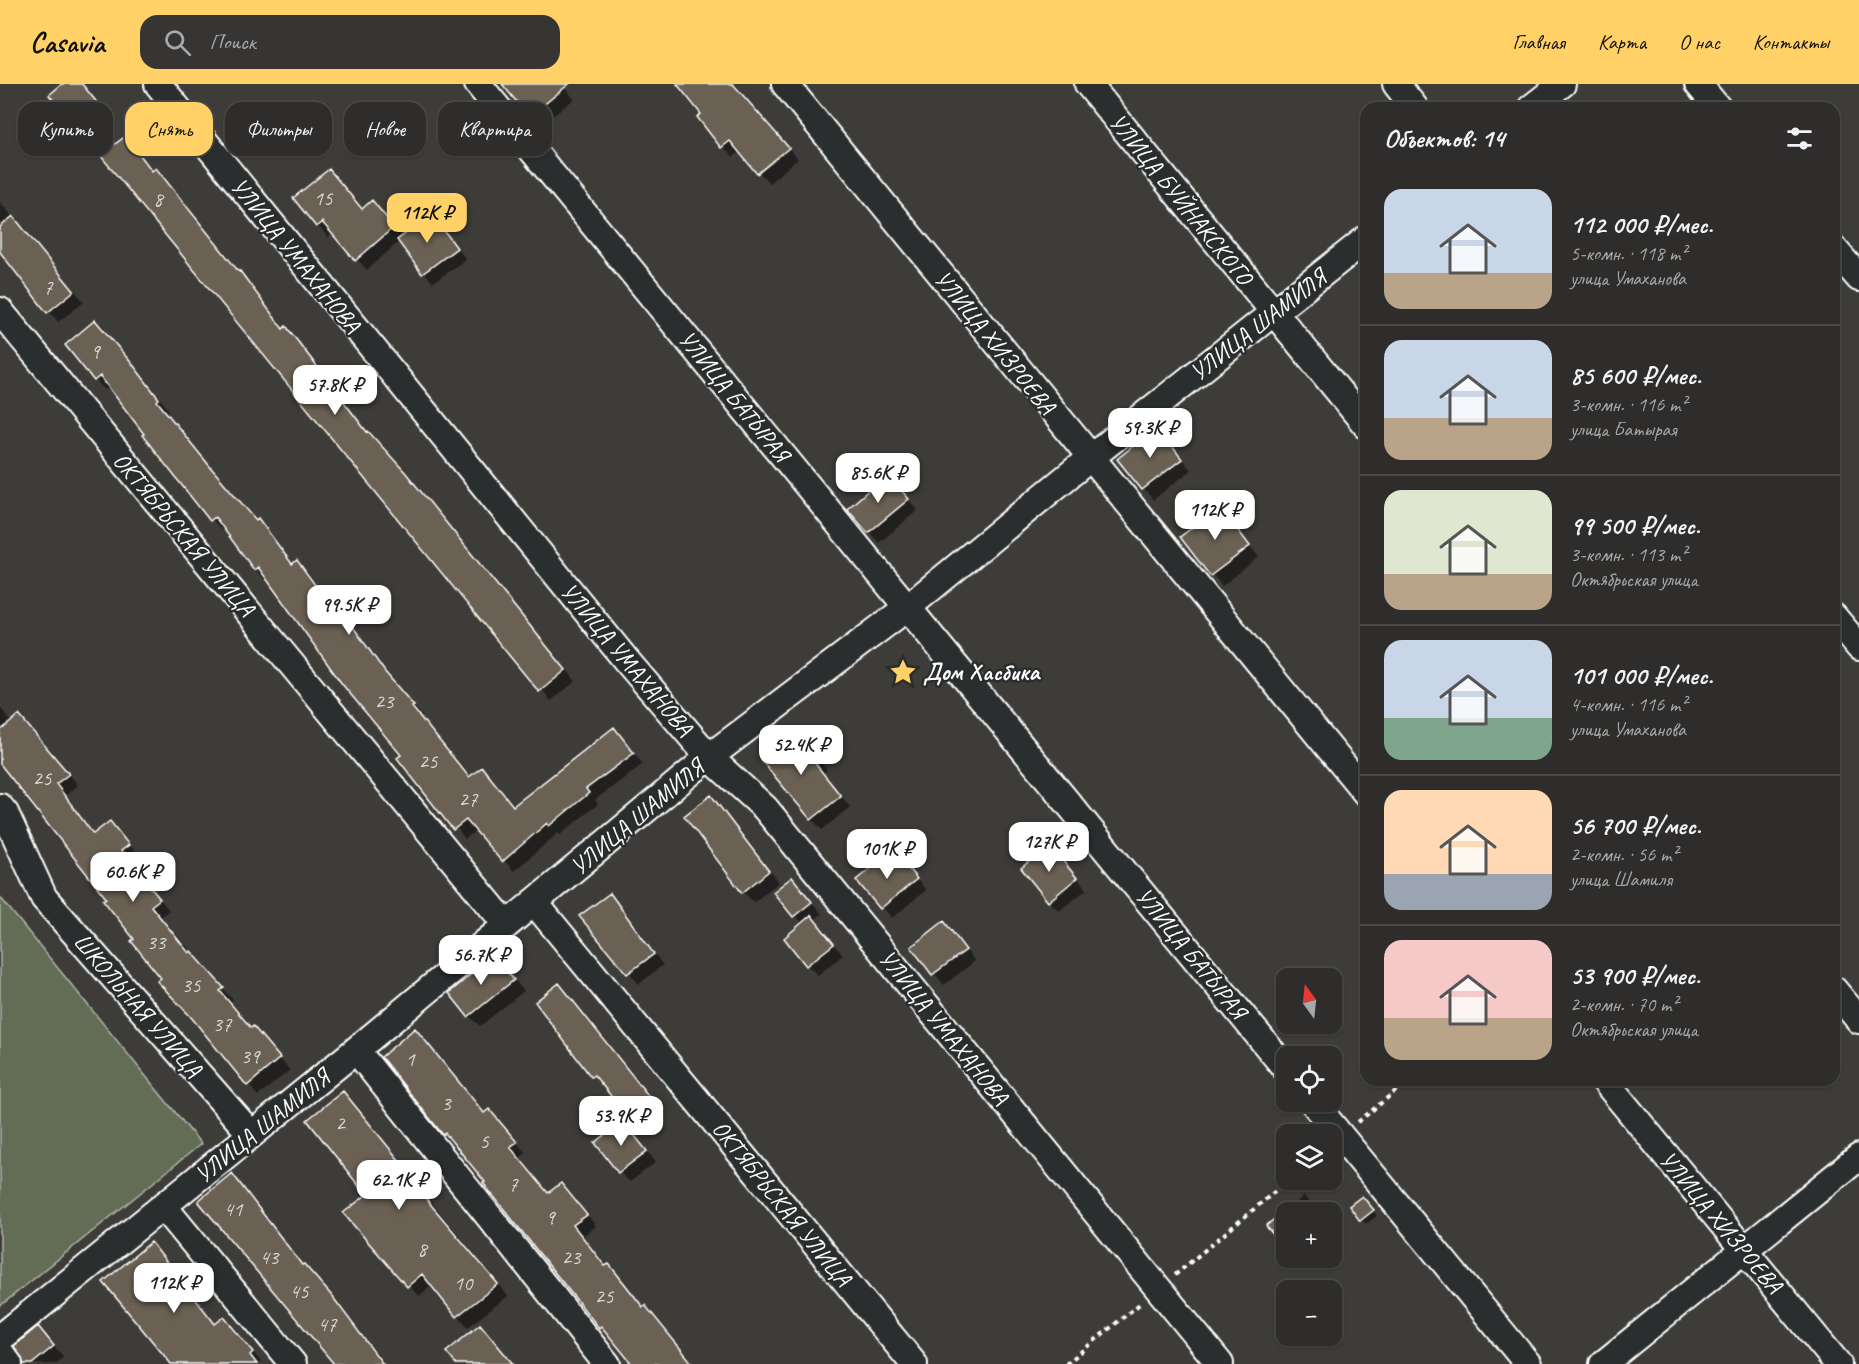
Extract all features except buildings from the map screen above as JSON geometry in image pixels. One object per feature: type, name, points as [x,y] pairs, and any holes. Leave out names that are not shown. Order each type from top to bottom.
[{"type":"street","name":"УЛИЦА УМАХАНОВА","points":[[158,84],[618,651],[709,757],[765,808],[1220,1364]]},
{"type":"street","name":"УЛИЦА БАТЫРАЯ","points":[[478,84],[1276,1057]]},
{"type":"street","name":"УЛИЦА ХИЗРОЕВА","points":[[785,84],[1360,786]]},
{"type":"street","name":"УЛИЦА БУЙНАКСКОГО","points":[[1088,84],[1360,418]]},
{"type":"street","points":[[1396,84],[1410,102]]},
{"type":"street","points":[[1539,102],[1562,84]]},
{"type":"street","points":[[1698,84],[1713,102]]},
{"type":"street","name":"УЛИЦА ШАМИЛЯ","points":[[0,1338],[356,1050],[709,757],[908,607],[1090,458],[1360,244]]},
{"type":"street","points":[[1840,256],[1859,278]]},
{"type":"street","name":"ОКТЯБРЬСКАЯ УЛИЦА","points":[[0,311],[506,924]]},
{"type":"street","points":[[1840,624],[1859,647]]},
{"type":"street","name":"ШКОЛЬНАЯ УЛИЦА","points":[[0,807],[5,813],[44,898],[251,1134]]},
{"type":"street","name":"ОКТЯБРЬСКАЯ УЛИЦА","points":[[534,902],[914,1364]]},
{"type":"street","points":[[1840,997],[1859,1020]]},
{"type":"street","points":[[356,1050],[607,1364]]},
{"type":"street","name":"УЛИЦА ХИЗРОЕВА","points":[[1609,1086],[1838,1364]]},
{"type":"street","points":[[1321,1112],[1331,1124]]},
{"type":"street","points":[[1342,1137],[1528,1364]]},
{"type":"street","points":[[1603,1364],[1859,1157]]},
{"type":"street","points":[[164,1207],[293,1364]]},
{"type":"street","points":[[0,1352],[9,1364]]},
{"type":"path","points":[[1342,1135],[1401,1086]]},
{"type":"path","points":[[1066,1364],[1277,1190]]},
{"type":"green space","points":[[0,897],[201,1144],[0,1306]]},
{"type":"place","name":"Дом Хасбика","points":[[903,672]]}]
